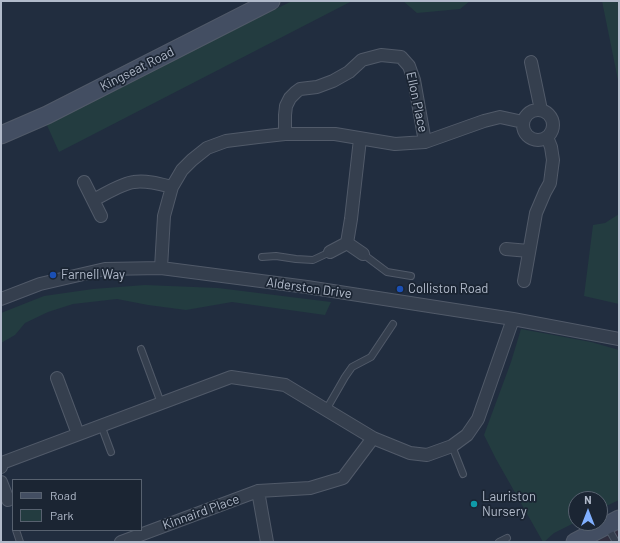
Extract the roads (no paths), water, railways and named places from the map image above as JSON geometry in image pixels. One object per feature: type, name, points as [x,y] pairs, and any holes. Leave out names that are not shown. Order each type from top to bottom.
[{"type":"street","name":"Kingseat Road","points":[[1,135],[48,115],[271,1]]},
{"type":"street","name":"Ellon Place","points":[[285,134],[286,106],[290,98],[296,92],[300,89],[317,87],[333,81],[349,72],[362,60],[381,55],[401,57],[409,66],[414,80],[425,142]]},
{"type":"street","points":[[531,62],[541,110]]},
{"type":"street","points":[[541,110],[549,115],[553,124],[550,133],[543,139],[539,140],[526,134],[524,131],[523,122],[525,117],[532,111],[541,110]]},
{"type":"street","points":[[161,268],[164,216],[172,187],[182,170],[207,148],[226,141],[285,134],[334,134],[395,144],[425,142],[484,121],[500,117],[523,122]]},
{"type":"street","points":[[524,281],[536,213],[550,183],[553,160],[551,147],[547,136]]},
{"type":"street","points":[[347,243],[360,139]]},
{"type":"street","points":[[93,200],[132,182],[142,181],[172,187]]},
{"type":"street","points":[[84,182],[101,216]]},
{"type":"street","points":[[330,252],[347,243]]},
{"type":"street","points":[[347,243],[363,254]]},
{"type":"street","points":[[506,249],[529,251]]},
{"type":"street","name":"Alderston Drive","points":[[1,299],[40,284],[105,269],[161,268],[307,287],[513,320],[619,339]]},
{"type":"street","points":[[1,467],[2,463],[231,377],[285,385],[373,438],[410,453],[427,455],[452,446],[467,435],[478,419],[513,320]]},
{"type":"street","points":[[57,378],[78,434]]},
{"type":"street","name":"Kinnaird Place","points":[[121,542],[258,491],[310,488],[342,478],[373,438]]},
{"type":"street","points":[[1,482],[8,500]]},
{"type":"street","name":"Kinnaird Place","points":[[258,491],[267,542]]},
{"type":"street","points":[[575,542],[613,522]]},
{"type":"lane","points":[[262,257],[276,256],[313,260],[330,252]]},
{"type":"lane","points":[[363,254],[387,272],[411,276]]},
{"type":"lane","points":[[326,410],[352,367],[371,357],[393,324]]},
{"type":"lane","points":[[141,349],[162,402]]},
{"type":"lane","points":[[101,425],[111,452]]},
{"type":"lane","points":[[452,446],[463,474]]},
{"type":"lane","points":[[613,522],[616,542]]},
{"type":"lane","points":[[16,531],[20,542]]},
{"type":"lane","points":[[499,542],[507,538]]},
{"type":"place","name":"Farnell Way","points":[[53,275]]},
{"type":"place","name":"Colliston Road","points":[[400,289]]},
{"type":"place","name":"Lauriston Nursery","points":[[474,504]]}]
